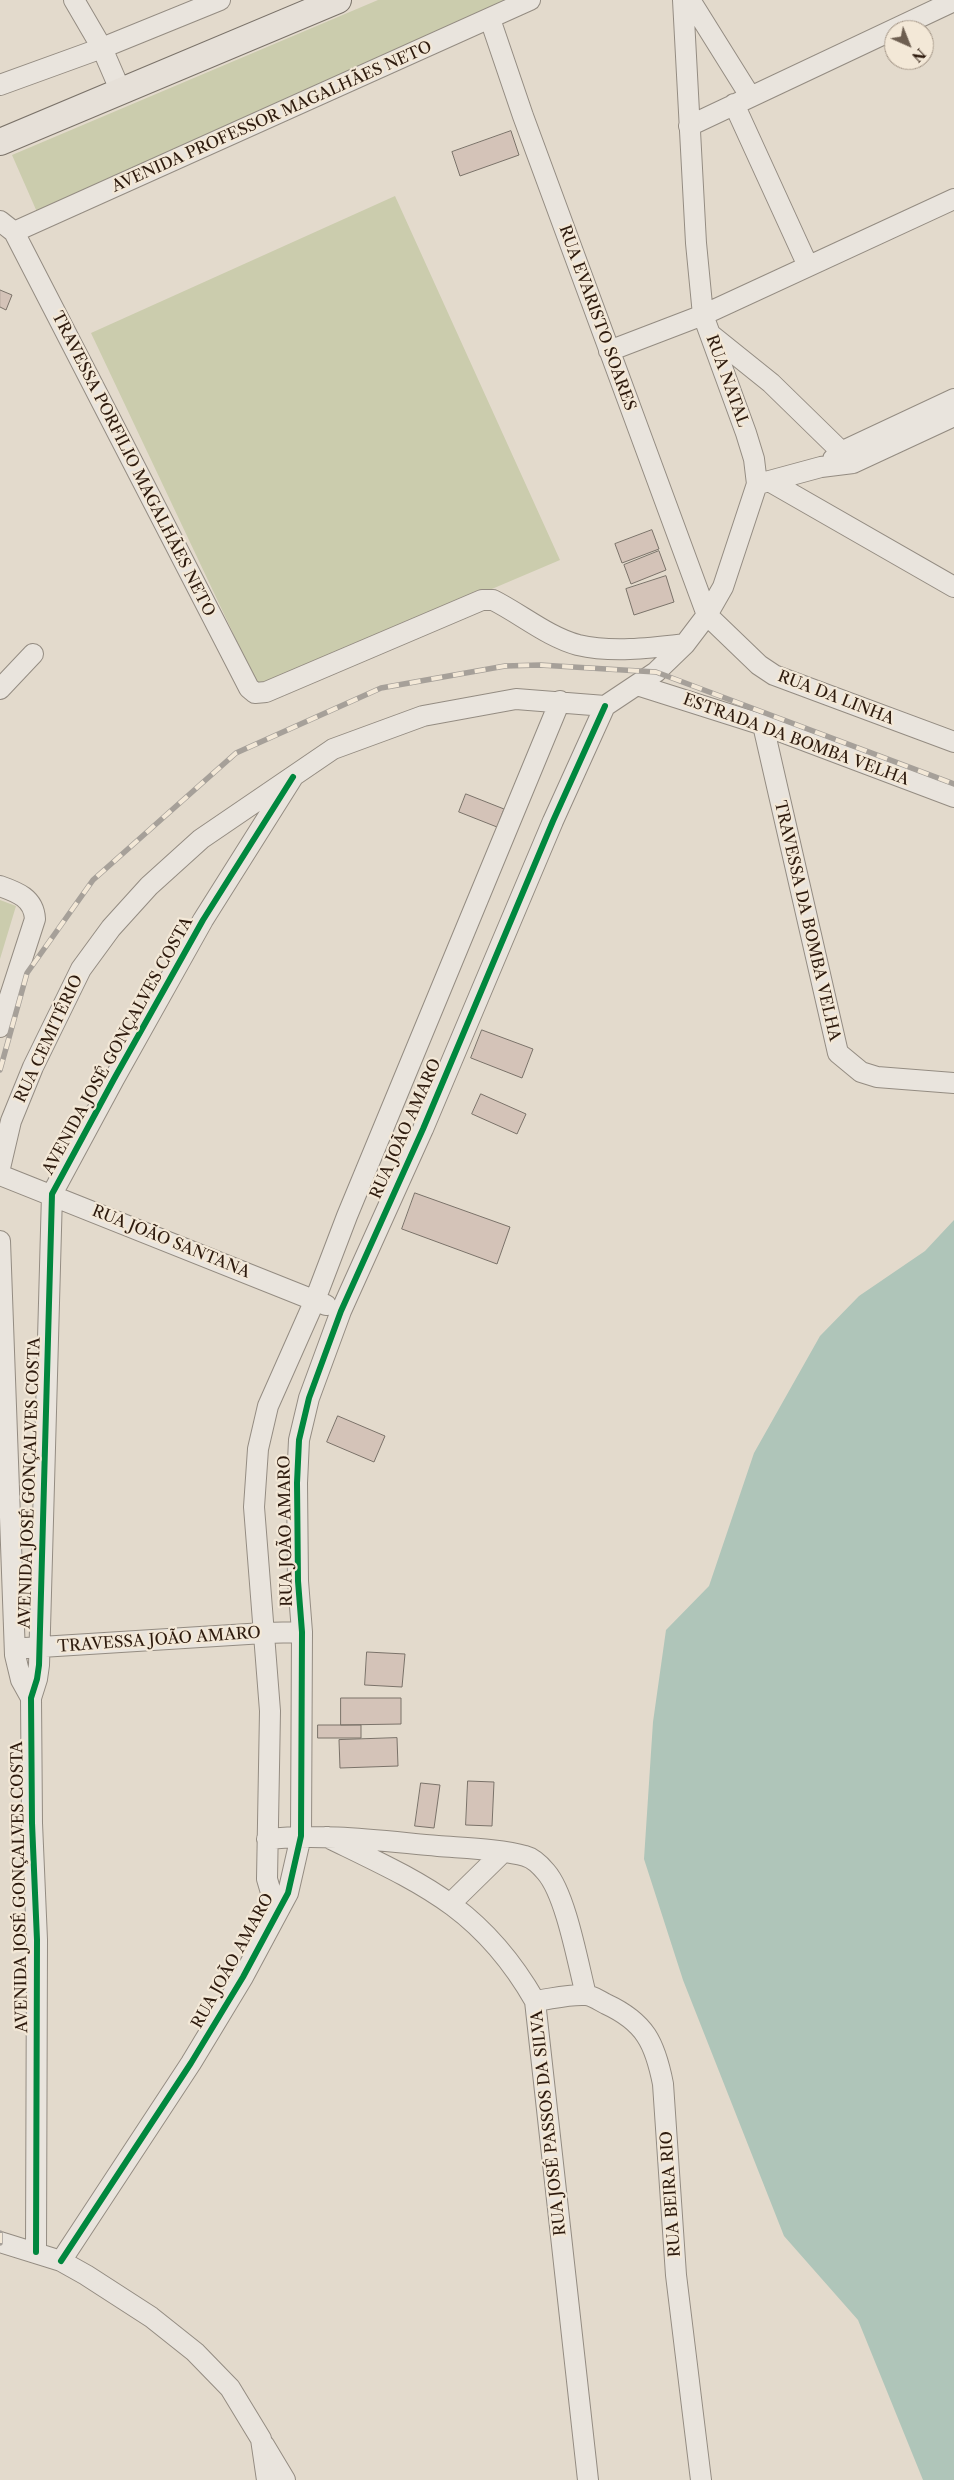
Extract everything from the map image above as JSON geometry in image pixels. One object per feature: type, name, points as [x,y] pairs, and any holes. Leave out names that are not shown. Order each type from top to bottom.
[{"type":"main road","points":[[0,142],[338,0]]},
{"type":"street","points":[[74,0],[102,48],[121,92]]},
{"type":"street","points":[[0,85],[102,48],[220,0]]},
{"type":"street","name":"AVENIDA PROFESSOR MAGALHÃES NETO","points":[[7,227],[490,19],[530,0]]},
{"type":"street","name":"RUA NATAL","points":[[605,706],[656,672],[685,644],[706,615],[723,587],[763,482],[703,315],[689,126],[683,0]]},
{"type":"street","points":[[690,0],[742,100],[808,266]]},
{"type":"street","points":[[689,126],[954,1]]},
{"type":"street","name":"RUA EVARISTO SOARES","points":[[490,19],[706,615]]},
{"type":"street","points":[[610,351],[703,315],[954,199]]},
{"type":"street","name":"TRAVESSA PORFILIO MAGALHÃES NETO","points":[[7,227],[249,688],[255,693],[266,692],[482,600],[493,600],[561,638],[578,644],[600,648],[648,648],[685,644]]},
{"type":"street","points":[[710,334],[771,383],[848,457]]},
{"type":"street","points":[[848,457],[954,399]]},
{"type":"street","points":[[763,482],[822,467],[954,416]]},
{"type":"street","points":[[763,482],[954,587]]},
{"type":"street","name":"RUA DA LINHA","points":[[706,615],[759,665],[774,675],[954,742]]},
{"type":"street","points":[[0,688],[33,654]]},
{"type":"street","name":"ESTRADA DA BOMBA VELHA","points":[[637,685],[763,725],[954,797]]},
{"type":"street","name":"RUA CEMITÉRIO","points":[[0,1168],[11,1121],[48,1035],[81,969],[111,928],[149,886],[201,839],[333,749],[376,731],[423,716],[516,699],[605,706]]},
{"type":"street","name":"RUA JOÃO AMARO","points":[[279,1907],[272,1896],[267,1879],[270,1711],[254,1507],[258,1449],[268,1406],[315,1300],[347,1216],[560,701]]},
{"type":"street","name":"RUA JOÃO AMARO","points":[[60,2261],[191,2063],[243,1976],[288,1893],[301,1836],[302,1632],[298,1555],[299,1440],[308,1398],[341,1311],[423,1129],[553,821],[605,706]]},
{"type":"street","name":"TRAVESSA DA BOMBA VELHA","points":[[763,725],[838,1053],[861,1072],[877,1077],[954,1083]]},
{"type":"street","name":"AVENIDA JOSÉ GONÇALVES COSTA","points":[[36,2252],[37,1940],[31,1698],[37,1680],[39,1648],[52,1194],[203,920],[293,777]]},
{"type":"street","points":[[0,886],[20,893],[30,902],[35,910],[33,932],[0,1027]]},
{"type":"street","name":"RUA JOÃO SANTANA","points":[[0,1175],[52,1194],[341,1311]]},
{"type":"street","points":[[0,1241],[16,1648],[19,1674],[31,1698]]},
{"type":"street","name":"TRAVESSA JOÃO AMARO","points":[[16,1648],[264,1632],[302,1632]]},
{"type":"street","points":[[267,1839],[301,1836],[327,1837],[526,1856],[548,1874],[562,1904],[586,1995],[535,2001]]},
{"type":"street","name":"RUA JOSÉ PASSOS DA SILVA","points":[[327,1837],[417,1880],[451,1903],[475,1922],[500,1950],[518,1971],[535,2001],[588,2480]]},
{"type":"street","points":[[451,1903],[502,1853]]},
{"type":"street","name":"RUA BEIRA RIO","points":[[586,1995],[623,2012],[639,2024],[651,2040],[658,2058],[663,2084],[676,2275],[701,2480]]},
{"type":"street","points":[[0,2242],[60,2261],[151,2317],[195,2352],[230,2388],[286,2480]]},
{"type":"street","points":[[261,2439],[267,2480]]},
{"type":"shaded area","points":[[378,0],[505,0],[37,212],[12,155]]},
{"type":"shaded area","points":[[395,196],[560,560],[259,688],[91,333]]},
{"type":"shaded area","points":[[0,900],[16,906],[0,959]]},
{"type":"shaded area","points":[[954,1220],[954,2480],[923,2480],[858,2320],[784,2236],[683,1980],[644,1859],[653,1722],[666,1630],[709,1586],[754,1453],[820,1336],[859,1296],[925,1251]]},
{"type":"building","points":[[511,131],[519,155],[460,176],[452,152]]},
{"type":"building","points":[[0,290],[12,295],[6,310],[0,307]]},
{"type":"building","points":[[652,530],[659,549],[622,563],[615,544]]},
{"type":"building","points":[[659,551],[666,570],[631,584],[624,565]]},
{"type":"building","points":[[666,576],[674,602],[634,615],[626,589]]},
{"type":"building","points":[[466,794],[504,809],[497,827],[459,812]]},
{"type":"building","points":[[482,1030],[533,1049],[522,1078],[471,1058]]},
{"type":"building","points":[[481,1094],[526,1114],[517,1134],[472,1114]]},
{"type":"building","points":[[415,1193],[510,1227],[497,1264],[402,1229]]},
{"type":"building","points":[[338,1416],[385,1436],[374,1462],[327,1442]]},
{"type":"building","points":[[367,1652],[405,1654],[402,1687],[365,1685]]},
{"type":"building","points":[[341,1698],[401,1698],[401,1724],[341,1725]]},
{"type":"building","points":[[318,1725],[361,1725],[361,1738],[318,1738]]},
{"type":"building","points":[[397,1738],[398,1766],[340,1768],[339,1740]]},
{"type":"building","points":[[468,1781],[494,1782],[492,1826],[466,1825]]},
{"type":"building","points":[[421,1783],[440,1785],[434,1828],[415,1826]]},
{"type":"railway","points":[[0,1070],[27,973],[93,880],[236,753],[381,688],[505,666],[540,665],[656,672],[954,784]]},
{"type":"railway","points":[[0,2233],[0,2243]]},
{"type":"cycle path","points":[[61,2261],[191,2063],[243,1977],[288,1893],[301,1836],[302,1632],[298,1581],[297,1483],[299,1440],[309,1398],[341,1311],[423,1129],[553,821],[605,706]]},
{"type":"cycle path","points":[[36,2252],[37,1940],[32,1823],[31,1698],[39,1665],[52,1194],[203,920],[293,777]]}]
